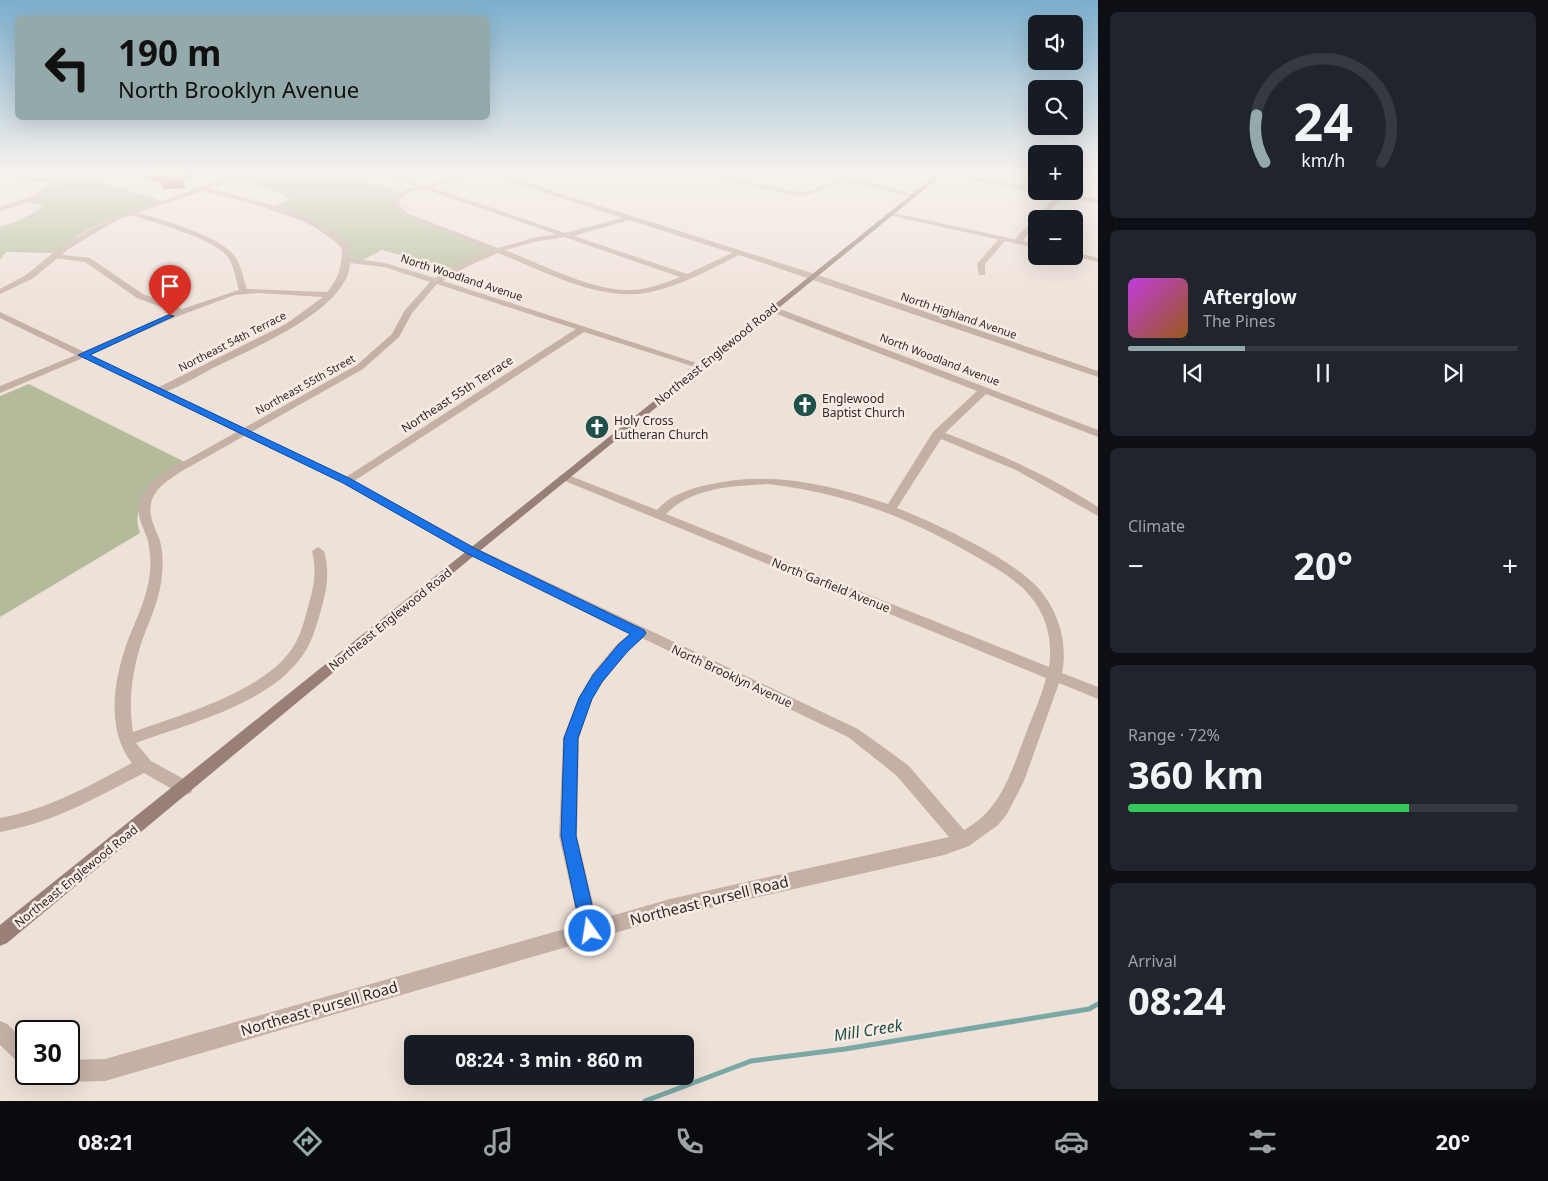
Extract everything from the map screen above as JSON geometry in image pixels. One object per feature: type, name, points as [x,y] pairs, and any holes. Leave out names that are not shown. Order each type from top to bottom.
[{"type":"main road","name":"Northeast Englewood Road","points":[[0,937],[879,222]]},
{"type":"street","points":[[0,292],[29,277],[55,256],[93,231],[112,222]]},
{"type":"street","points":[[155,222],[206,240],[222,249],[231,257],[244,292]]},
{"type":"street","points":[[308,222],[335,236],[344,245],[348,260]]},
{"type":"street","points":[[426,222],[593,287],[620,292],[659,289],[738,253]]},
{"type":"street","points":[[532,222],[685,276]]},
{"type":"street","name":"Northeast 55th Street","points":[[144,765],[131,749],[122,723],[125,682],[134,643],[150,604],[157,564],[152,536],[144,512],[146,500],[164,478],[351,373],[371,359],[396,335],[408,312],[422,294],[435,282],[465,264],[498,250],[533,240],[568,235],[613,222]]},
{"type":"street","name":"North Highland Avenue","points":[[642,222],[812,276],[1098,374]]},
{"type":"street","points":[[928,222],[1028,244]]},
{"type":"street","points":[[1017,242],[1028,230]]},
{"type":"street","points":[[982,273],[981,264],[1003,239]]},
{"type":"street","points":[[55,256],[87,260],[109,278],[140,296],[182,312]]},
{"type":"street","points":[[1083,256],[1098,260]]},
{"type":"street","name":"North Woodland Avenue","points":[[348,260],[385,265],[701,366]]},
{"type":"street","name":"Northeast 54th Terrace","points":[[158,391],[275,335],[311,311],[328,295],[343,274],[348,260]]},
{"type":"street","points":[[0,390],[182,312],[244,292],[328,295]]},
{"type":"street","name":"North Woodland Avenue","points":[[772,309],[1098,434]]},
{"type":"street","points":[[0,315],[347,481],[472,552]]},
{"type":"street","name":"Northeast 55th Terrace","points":[[347,481],[582,329]]},
{"type":"street","points":[[890,510],[937,434],[958,411],[984,390]]},
{"type":"street","points":[[937,434],[1064,488],[1098,512]]},
{"type":"street","name":"North Garfield Avenue","points":[[564,477],[1054,677],[1098,693]]},
{"type":"street","name":"Northeast Pursell Road","points":[[80,1071],[106,1070],[670,908],[944,847],[963,841],[986,826],[1003,808],[1022,769],[1054,677],[1058,643],[1036,593],[969,546],[934,528],[890,510],[821,489],[750,480],[716,485],[692,492],[672,503],[658,515]]},
{"type":"street","points":[[128,740],[237,697],[262,684],[296,656],[313,614],[324,572],[318,551]]},
{"type":"street","name":"North Brooklyn Avenue","points":[[472,552],[836,724],[859,737],[902,770],[963,841]]},
{"type":"street","points":[[590,931],[568,836],[571,738],[586,698],[597,678],[622,648],[640,633]]},
{"type":"street","points":[[0,825],[18,823],[48,813],[144,765],[185,788]]},
{"type":"street","points":[[0,1031],[15,1045]]},
{"type":"green space","points":[[14,222],[103,222],[79,235],[53,253],[6,252],[0,260],[0,227]]},
{"type":"green space","points":[[308,222],[426,222],[498,250],[455,269],[382,250],[361,261],[348,260],[347,252],[316,225]]},
{"type":"green space","points":[[29,384],[185,462],[157,484],[143,501],[139,510],[140,533],[0,617],[0,396]]},
{"type":"waterway","name":"Mill Creek","points":[[645,1101],[751,1061],[845,1049],[1089,1009],[1098,1004]]},
{"type":"place","name":"Englewood Baptist Church","points":[[805,405]]},
{"type":"place","name":"Holy Cross Lutheran Church","points":[[597,427]]},
{"type":"route","points":[[170,316],[83,355],[347,481],[472,552],[640,633],[622,648],[597,678],[576,721],[571,738],[568,836],[590,931]]}]
